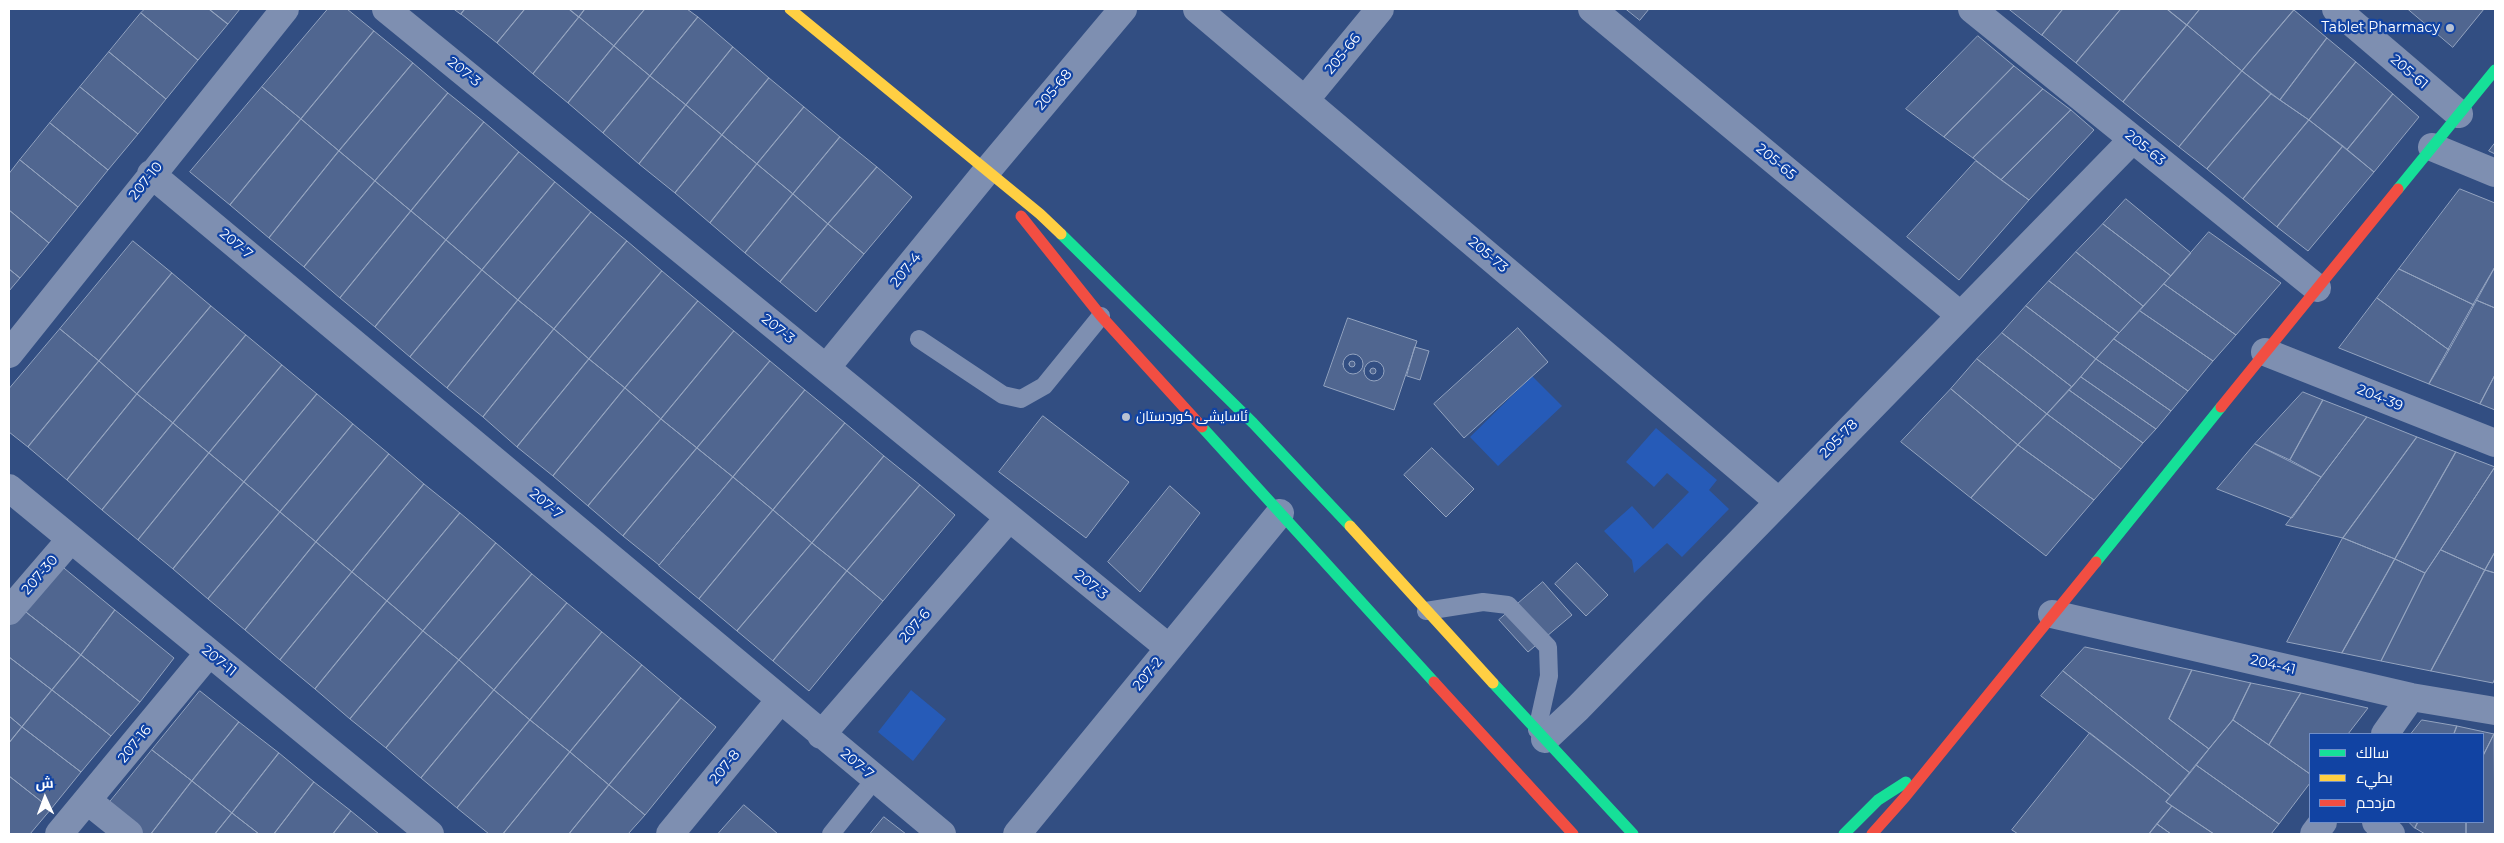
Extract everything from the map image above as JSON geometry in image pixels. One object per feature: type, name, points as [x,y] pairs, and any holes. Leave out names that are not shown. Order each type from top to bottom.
[{"type":"main road","points":[[790,9],[986,172],[1040,214],[1253,423],[1337,511],[1426,611],[1634,834]]},
{"type":"main road","points":[[1872,834],[1905,797],[2495,70]]},
{"type":"main road","points":[[986,172],[1101,316],[1573,834]]},
{"type":"main road","points":[[1844,834],[1878,800],[1898,786],[1921,775]]},
{"type":"street","name":"207-10","points":[[9,354],[151,174],[285,9]]},
{"type":"street","name":"207-3","points":[[386,9],[1169,648]]},
{"type":"street","name":"205-68","points":[[986,172],[1123,9]]},
{"type":"street","name":"205-73","points":[[1197,9],[1778,501]]},
{"type":"street","name":"205-66","points":[[1305,100],[1380,9]]},
{"type":"street","name":"205-65","points":[[1592,9],[1960,315]]},
{"type":"street","name":"205-63","points":[[1972,9],[2318,288]]},
{"type":"street","name":"205-61","points":[[2336,9],[2459,114]]},
{"type":"street","name":"205-78","points":[[1541,734],[1578,708],[2133,139]]},
{"type":"street","points":[[2432,147],[2495,173]]},
{"type":"street","name":"207-4","points":[[826,368],[986,172]]},
{"type":"street","name":"207-7","points":[[151,174],[821,735],[942,834]]},
{"type":"street","name":"204-39","points":[[2266,352],[2495,443]]},
{"type":"street","name":"207-11","points":[[9,488],[430,834]]},
{"type":"street","name":"207-2","points":[[1017,834],[1280,513]]},
{"type":"street","name":"207-6","points":[[821,735],[1009,518]]},
{"type":"street","name":"207-30","points":[[9,610],[71,539]]},
{"type":"street","name":"204-41","points":[[2052,614],[2411,697],[2495,711]]},
{"type":"street","name":"207-16","points":[[59,834],[210,653]]},
{"type":"street","points":[[2386,733],[2411,697]]},
{"type":"street","name":"207-8","points":[[670,834],[780,700]]},
{"type":"street","points":[[88,801],[129,834]]},
{"type":"street","points":[[2314,834],[2322,823]]},
{"type":"street","points":[[2377,823],[2391,834]]},
{"type":"lane","points":[[919,339],[1003,395],[1021,399],[1044,386],[1101,316]]},
{"type":"lane","points":[[1426,611],[1483,602],[1508,605],[1548,647],[1549,676],[1541,734]]},
{"type":"lane","points":[[831,834],[875,779]]},
{"type":"shaded area","points":[[1532,376],[1562,406],[1498,466],[1470,437]]},
{"type":"shaded area","points":[[1656,428],[1717,480],[1709,490],[1729,509],[1682,557],[1667,543],[1634,573],[1632,560],[1604,531],[1632,506],[1653,529],[1689,492],[1667,473],[1654,487],[1626,462]]},
{"type":"shaded area","points":[[911,690],[946,719],[913,761],[878,732]]},
{"type":"building","points":[[145,9],[209,9],[228,24],[198,60],[141,13]]},
{"type":"building","points":[[209,9],[240,9],[228,24]]},
{"type":"building","points":[[328,9],[347,9],[374,31],[301,119],[262,87]]},
{"type":"building","points":[[454,9],[465,9],[461,14]]},
{"type":"building","points":[[465,9],[525,9],[497,43],[461,14]]},
{"type":"building","points":[[525,9],[569,9],[579,17],[533,74],[497,43]]},
{"type":"building","points":[[569,9],[585,9],[579,17]]},
{"type":"building","points":[[585,9],[645,9],[614,46],[579,17]]},
{"type":"building","points":[[645,9],[687,9],[698,17],[650,76],[614,46]]},
{"type":"building","points":[[1626,9],[1649,9],[1640,20]]},
{"type":"building","points":[[2009,9],[2063,9],[2042,35]]},
{"type":"building","points":[[2063,9],[2121,9],[2076,63],[2042,35]]},
{"type":"building","points":[[2121,9],[2167,9],[2187,25],[2123,102],[2076,63]]},
{"type":"building","points":[[2167,9],[2200,9],[2187,25]]},
{"type":"building","points":[[2200,9],[2294,10],[2242,71],[2187,25]]},
{"type":"building","name":"Tablet Pharmacy","points":[[2408,9],[2484,9],[2453,47]]},
{"type":"building","points":[[2294,10],[2327,38],[2280,100],[2242,71]]},
{"type":"building","points":[[141,13],[198,60],[166,99],[109,52]]},
{"type":"building","points":[[579,17],[614,46],[568,103],[533,74]]},
{"type":"building","points":[[698,17],[733,47],[686,105],[650,76]]},
{"type":"building","points":[[2187,25],[2242,71],[2179,147],[2123,102]]},
{"type":"building","points":[[374,31],[413,63],[339,151],[301,119]]},
{"type":"building","points":[[1978,36],[2014,66],[1944,137],[1906,109]]},
{"type":"building","points":[[2327,38],[2356,62],[2309,120],[2280,100]]},
{"type":"building","points":[[614,46],[650,76],[603,133],[568,103]]},
{"type":"building","points":[[733,47],[769,78],[722,135],[686,105]]},
{"type":"building","points":[[109,52],[166,99],[138,134],[80,87]]},
{"type":"building","points":[[2356,62],[2393,94],[2347,150],[2309,120]]},
{"type":"building","points":[[413,63],[448,93],[375,181],[339,151]]},
{"type":"building","points":[[2014,66],[2043,89],[1973,158],[1944,137]]},
{"type":"building","points":[[2242,71],[2271,94],[2207,169],[2179,147]]},
{"type":"building","points":[[650,76],[686,105],[639,164],[603,133]]},
{"type":"building","points":[[769,78],[804,107],[757,164],[722,135]]},
{"type":"building","points":[[80,87],[138,134],[108,170],[50,123]]},
{"type":"building","points":[[262,87],[301,119],[230,205],[190,172]]},
{"type":"building","points":[[2043,89],[2071,110],[2001,180],[1973,158]]},
{"type":"building","points":[[448,93],[484,122],[411,211],[375,181]]},
{"type":"building","points":[[2271,94],[2309,120],[2243,199],[2207,169]]},
{"type":"building","points":[[2393,94],[2419,117],[2374,172],[2347,150]]},
{"type":"building","points":[[686,105],[722,135],[675,193],[639,164]]},
{"type":"building","points":[[804,107],[840,137],[793,194],[757,164]]},
{"type":"building","points":[[2071,110],[2094,130],[2029,200],[2001,180]]},
{"type":"building","points":[[301,119],[339,151],[269,238],[230,205]]},
{"type":"building","points":[[2309,120],[2343,146],[2277,227],[2243,199]]},
{"type":"building","points":[[484,122],[519,152],[446,240],[411,211]]},
{"type":"building","points":[[50,123],[108,170],[78,207],[20,160]]},
{"type":"building","points":[[722,135],[757,164],[710,223],[675,193]]},
{"type":"building","points":[[840,137],[877,167],[828,224],[793,194]]},
{"type":"building","points":[[2495,143],[2495,154],[2489,151]]},
{"type":"building","points":[[2343,146],[2374,172],[2308,251],[2277,227]]},
{"type":"building","points":[[339,151],[375,181],[304,267],[269,238]]},
{"type":"building","points":[[519,152],[555,182],[482,270],[446,240]]},
{"type":"building","points":[[20,160],[78,207],[49,243],[9,210],[9,174]]},
{"type":"building","points":[[1976,161],[2029,200],[1959,280],[1907,237]]},
{"type":"building","points":[[757,164],[793,194],[745,253],[710,223]]},
{"type":"building","points":[[877,167],[912,197],[864,254],[828,224]]},
{"type":"building","points":[[375,181],[411,211],[340,298],[304,267]]},
{"type":"building","points":[[555,182],[591,212],[518,300],[482,270]]},
{"type":"building","points":[[2460,189],[2495,203],[2495,267],[2474,305],[2399,269]]},
{"type":"building","points":[[793,194],[828,224],[780,282],[745,253]]},
{"type":"building","points":[[2126,199],[2191,253],[2171,276],[2103,224]]},
{"type":"building","points":[[9,210],[49,243],[20,278],[9,269]]},
{"type":"building","points":[[411,211],[446,240],[375,327],[340,298]]},
{"type":"building","points":[[591,212],[627,241],[554,329],[518,300]]},
{"type":"building","points":[[828,224],[864,254],[816,312],[780,282]]},
{"type":"building","points":[[2103,224],[2171,276],[2143,306],[2076,252]]},
{"type":"building","points":[[2209,232],[2281,283],[2236,335],[2164,284]]},
{"type":"building","points":[[446,240],[482,270],[410,357],[375,327]]},
{"type":"building","points":[[133,241],[172,273],[99,361],[60,329]]},
{"type":"building","points":[[627,241],[662,271],[589,359],[554,329]]},
{"type":"building","points":[[2076,252],[2143,306],[2119,333],[2049,281]]},
{"type":"building","points":[[2495,267],[2495,308],[2476,300]]},
{"type":"building","points":[[9,269],[20,278],[9,291]]},
{"type":"building","points":[[2399,269],[2474,305],[2449,350],[2377,298]]},
{"type":"building","points":[[482,270],[518,300],[447,388],[410,357]]},
{"type":"building","points":[[662,271],[698,301],[625,388],[589,359]]},
{"type":"building","points":[[172,273],[211,306],[137,394],[99,361]]},
{"type":"building","points":[[2049,281],[2119,333],[2096,359],[2026,306]]},
{"type":"building","points":[[2164,284],[2236,335],[2213,361],[2140,311]]},
{"type":"building","points":[[2377,298],[2449,350],[2429,384],[2339,348]]},
{"type":"building","points":[[518,300],[554,329],[483,417],[447,388]]},
{"type":"building","points":[[2476,300],[2495,308],[2495,375],[2480,404],[2429,384]]},
{"type":"building","points":[[698,301],[734,331],[661,419],[625,388]]},
{"type":"building","points":[[211,306],[246,335],[173,423],[137,394]]},
{"type":"building","points":[[2026,306],[2096,359],[2072,387],[2002,333]]},
{"type":"building","points":[[2140,311],[2213,361],[2188,391],[2114,339]]},
{"type":"building","points":[[1348,318],[1417,341],[1394,410],[1324,386]]},
{"type":"building","points":[[1518,328],[1548,362],[1464,438],[1434,404]]},
{"type":"building","points":[[60,329],[99,361],[28,447],[9,432],[9,389]]},
{"type":"building","points":[[554,329],[589,359],[517,447],[483,417]]},
{"type":"building","points":[[734,331],[770,361],[697,448],[661,419]]},
{"type":"building","points":[[2002,333],[2072,387],[2047,414],[1977,359]]},
{"type":"building","points":[[246,335],[282,365],[209,453],[173,423]]},
{"type":"building","points":[[2114,339],[2188,391],[2171,411],[2096,359]]},
{"type":"building","points":[[1415,347],[1429,351],[1420,380],[1407,376]]},
{"type":"building","points":[[1353,354],[1360,357],[1363,364],[1360,371],[1353,374],[1346,371],[1343,364],[1346,357]]},
{"type":"building","points":[[589,359],[625,388],[553,476],[517,447]]},
{"type":"building","points":[[1977,359],[2047,414],[2018,445],[1951,389]]},
{"type":"building","points":[[2096,359],[2171,411],[2156,429],[2081,377]]},
{"type":"building","points":[[99,361],[137,394],[67,480],[28,447]]},
{"type":"building","points":[[770,361],[805,390],[733,477],[697,448]]},
{"type":"building","points":[[1352,361],[1355,364],[1352,367],[1349,364]]},
{"type":"building","points":[[1374,361],[1381,364],[1384,371],[1381,378],[1374,381],[1367,378],[1364,371],[1367,364]]},
{"type":"building","points":[[282,365],[317,394],[244,482],[209,453]]},
{"type":"building","points":[[1373,368],[1376,371],[1373,374],[1370,371]]},
{"type":"building","points":[[2495,375],[2495,410],[2480,404]]},
{"type":"building","points":[[2081,377],[2156,429],[2143,443],[2069,390]]},
{"type":"building","points":[[625,388],[661,419],[588,506],[553,476]]},
{"type":"building","points":[[1951,389],[2018,445],[1971,498],[1901,442]]},
{"type":"building","points":[[805,390],[845,423],[773,510],[733,477]]},
{"type":"building","points":[[2069,390],[2143,443],[2121,469],[2047,414]]},
{"type":"building","points":[[2303,392],[2323,400],[2290,460],[2255,444]]},
{"type":"building","points":[[137,394],[173,423],[102,510],[67,480]]},
{"type":"building","points":[[317,394],[353,424],[280,512],[244,482]]},
{"type":"building","points":[[2323,400],[2367,417],[2321,477],[2290,460]]},
{"type":"building","points":[[2047,414],[2121,469],[2094,500],[2018,445]]},
{"type":"building","points":[[1043,416],[1129,482],[1086,538],[999,472]]},
{"type":"building","points":[[2367,417],[2417,437],[2343,538],[2286,525]]},
{"type":"building","points":[[661,419],[697,448],[623,536],[588,506]]},
{"type":"building","points":[[173,423],[209,453],[138,540],[102,510]]},
{"type":"building","points":[[845,423],[884,456],[812,543],[773,510]]},
{"type":"building","points":[[353,424],[389,454],[316,542],[280,512]]},
{"type":"building","points":[[2417,437],[2456,452],[2395,559],[2343,538]]},
{"type":"building","points":[[2255,444],[2321,477],[2292,518],[2217,489]]},
{"type":"building","points":[[2018,445],[2094,500],[2046,556],[1971,498]]},
{"type":"building","points":[[697,448],[733,477],[659,565],[623,536]]},
{"type":"building","points":[[1432,448],[1474,489],[1446,517],[1404,475]]},
{"type":"building","points":[[2456,452],[2495,467],[2425,573],[2395,559]]},
{"type":"building","points":[[209,453],[244,482],[173,569],[138,540]]},
{"type":"building","points":[[389,454],[424,484],[352,572],[316,542]]},
{"type":"building","points":[[884,456],[920,485],[847,571],[812,543]]},
{"type":"building","points":[[2495,467],[2495,552],[2485,570],[2441,550]]},
{"type":"building","points":[[733,477],[773,510],[699,599],[659,566]]},
{"type":"building","points":[[244,482],[280,512],[208,599],[173,569]]},
{"type":"building","points":[[424,484],[460,513],[387,601],[352,572]]},
{"type":"building","points":[[920,485],[955,515],[883,601],[847,571]]},
{"type":"building","points":[[1170,486],[1200,513],[1140,592],[1108,562]]},
{"type":"building","points":[[773,510],[812,543],[737,631],[699,599]]},
{"type":"building","points":[[280,512],[316,542],[245,630],[208,599]]},
{"type":"building","points":[[460,513],[496,543],[423,631],[387,601]]},
{"type":"building","points":[[2343,538],[2395,559],[2342,653],[2287,642]]},
{"type":"building","points":[[316,542],[352,572],[280,660],[245,630]]},
{"type":"building","points":[[496,543],[532,574],[459,660],[423,631]]},
{"type":"building","points":[[812,543],[847,571],[773,661],[737,631]]},
{"type":"building","points":[[2441,550],[2485,570],[2431,671],[2381,661],[2425,573]]},
{"type":"building","points":[[2495,552],[2495,573],[2485,570]]},
{"type":"building","points":[[2395,559],[2425,573],[2381,661],[2342,653]]},
{"type":"building","points":[[1577,563],[1608,595],[1586,616],[1555,584]]},
{"type":"building","points":[[59,564],[115,610],[81,655],[22,609]]},
{"type":"building","points":[[2485,570],[2495,573],[2495,678],[2493,683],[2431,671]]},
{"type":"building","points":[[847,571],[883,601],[809,691],[773,661]]},
{"type":"building","points":[[352,572],[387,601],[315,689],[280,660]]},
{"type":"building","points":[[532,574],[567,603],[494,690],[459,660]]},
{"type":"building","points":[[1543,582],[1572,615],[1528,652],[1499,620]]},
{"type":"building","points":[[387,601],[423,631],[350,719],[315,689]]},
{"type":"building","points":[[567,603],[602,632],[530,720],[494,690]]},
{"type":"building","points":[[22,609],[81,655],[52,690],[9,657],[9,625]]},
{"type":"building","points":[[115,610],[174,658],[140,702],[81,655]]},
{"type":"building","points":[[423,631],[459,660],[386,748],[350,719]]},
{"type":"building","points":[[602,632],[642,665],[570,752],[530,720]]},
{"type":"building","points":[[2085,647],[2192,670],[2169,719],[2209,749],[2190,773],[2063,671]]},
{"type":"building","points":[[81,655],[140,702],[111,736],[52,690]]},
{"type":"building","points":[[9,657],[52,690],[22,727],[9,716]]},
{"type":"building","points":[[459,660],[494,690],[421,778],[386,748]]},
{"type":"building","points":[[642,665],[681,698],[609,785],[570,752]]},
{"type":"building","points":[[2192,670],[2251,683],[2233,720],[2209,749],[2169,719]]},
{"type":"building","points":[[2063,671],[2190,773],[2171,796],[2041,696]]},
{"type":"building","points":[[2251,683],[2301,693],[2269,745],[2233,720]]},
{"type":"building","points":[[52,690],[111,736],[81,772],[22,727]]},
{"type":"building","points":[[494,690],[530,720],[457,808],[421,778]]},
{"type":"building","points":[[200,691],[239,722],[192,781],[152,750]]},
{"type":"building","points":[[2301,693],[2368,708],[2349,733],[2309,733],[2309,773],[2269,745]]},
{"type":"building","points":[[681,698],[716,727],[645,815],[609,785]]},
{"type":"building","points":[[9,716],[22,727],[9,743]]},
{"type":"building","points":[[530,720],[570,752],[503,834],[489,834],[457,808]]},
{"type":"building","points":[[2233,720],[2309,773],[2309,784],[2279,824],[2196,765]]},
{"type":"building","points":[[2422,720],[2457,726],[2454,733],[2412,733]]},
{"type":"building","points":[[239,722],[279,753],[232,813],[192,781]]},
{"type":"building","points":[[2457,726],[2494,734],[2484,754],[2484,733],[2454,733]]},
{"type":"building","points":[[22,727],[81,772],[51,809],[9,776],[9,743]]},
{"type":"building","points":[[2090,733],[2171,796],[2166,802],[2172,806],[2149,834],[2018,834],[2012,830]]},
{"type":"building","points":[[2494,734],[2495,834],[2466,834],[2466,823],[2484,823],[2484,754]]},
{"type":"building","points":[[152,750],[192,781],[151,834],[139,834],[105,808]]},
{"type":"building","points":[[570,752],[609,785],[569,834],[503,834]]},
{"type":"building","points":[[279,753],[314,782],[274,834],[259,834],[232,813]]},
{"type":"building","points":[[2196,765],[2279,824],[2271,834],[2214,834],[2166,802]]},
{"type":"building","points":[[9,776],[51,809],[30,834],[9,834]]},
{"type":"building","points":[[192,781],[232,813],[215,834],[151,834]]},
{"type":"building","points":[[314,782],[351,811],[333,834],[274,834]]},
{"type":"building","points":[[609,785],[645,815],[628,834],[569,834]]},
{"type":"building","points":[[744,805],[778,834],[718,834]]},
{"type":"building","points":[[2172,806],[2214,834],[2171,834],[2157,824]]},
{"type":"building","points":[[351,811],[379,834],[333,834]]},
{"type":"building","points":[[232,813],[259,834],[215,834]]},
{"type":"building","points":[[884,817],[906,834],[870,834]]},
{"type":"building","points":[[2410,823],[2418,823],[2415,828]]},
{"type":"building","points":[[2418,823],[2466,823],[2466,834],[2425,834],[2415,828]]},
{"type":"building","points":[[2157,824],[2171,834],[2149,834]]},
{"type":"traffic: fast","points":[[2398,189],[2495,70]]},
{"type":"traffic: fast","points":[[1061,234],[1253,423],[1350,526]]},
{"type":"traffic: fast","points":[[2096,562],[2221,407]]},
{"type":"traffic: fast","points":[[1202,427],[1434,682]]},
{"type":"traffic: fast","points":[[1493,683],[1633,834]]},
{"type":"traffic: fast","points":[[1844,834],[1878,800],[1906,782]]},
{"type":"traffic: slow","points":[[790,9],[1040,214],[1061,234]]},
{"type":"traffic: slow","points":[[1350,526],[1493,683]]},
{"type":"traffic: jam","points":[[2221,407],[2398,189]]},
{"type":"traffic: jam","points":[[1021,216],[1101,316],[1202,427]]},
{"type":"traffic: jam","points":[[1872,834],[1905,797],[2096,562]]},
{"type":"traffic: jam","points":[[1434,682],[1573,834]]},
{"type":"place","name":"Tablet Pharmacy","points":[[2450,28]]},
{"type":"place","name":"ئاسایشی كوردستان","points":[[1126,417]]}]
